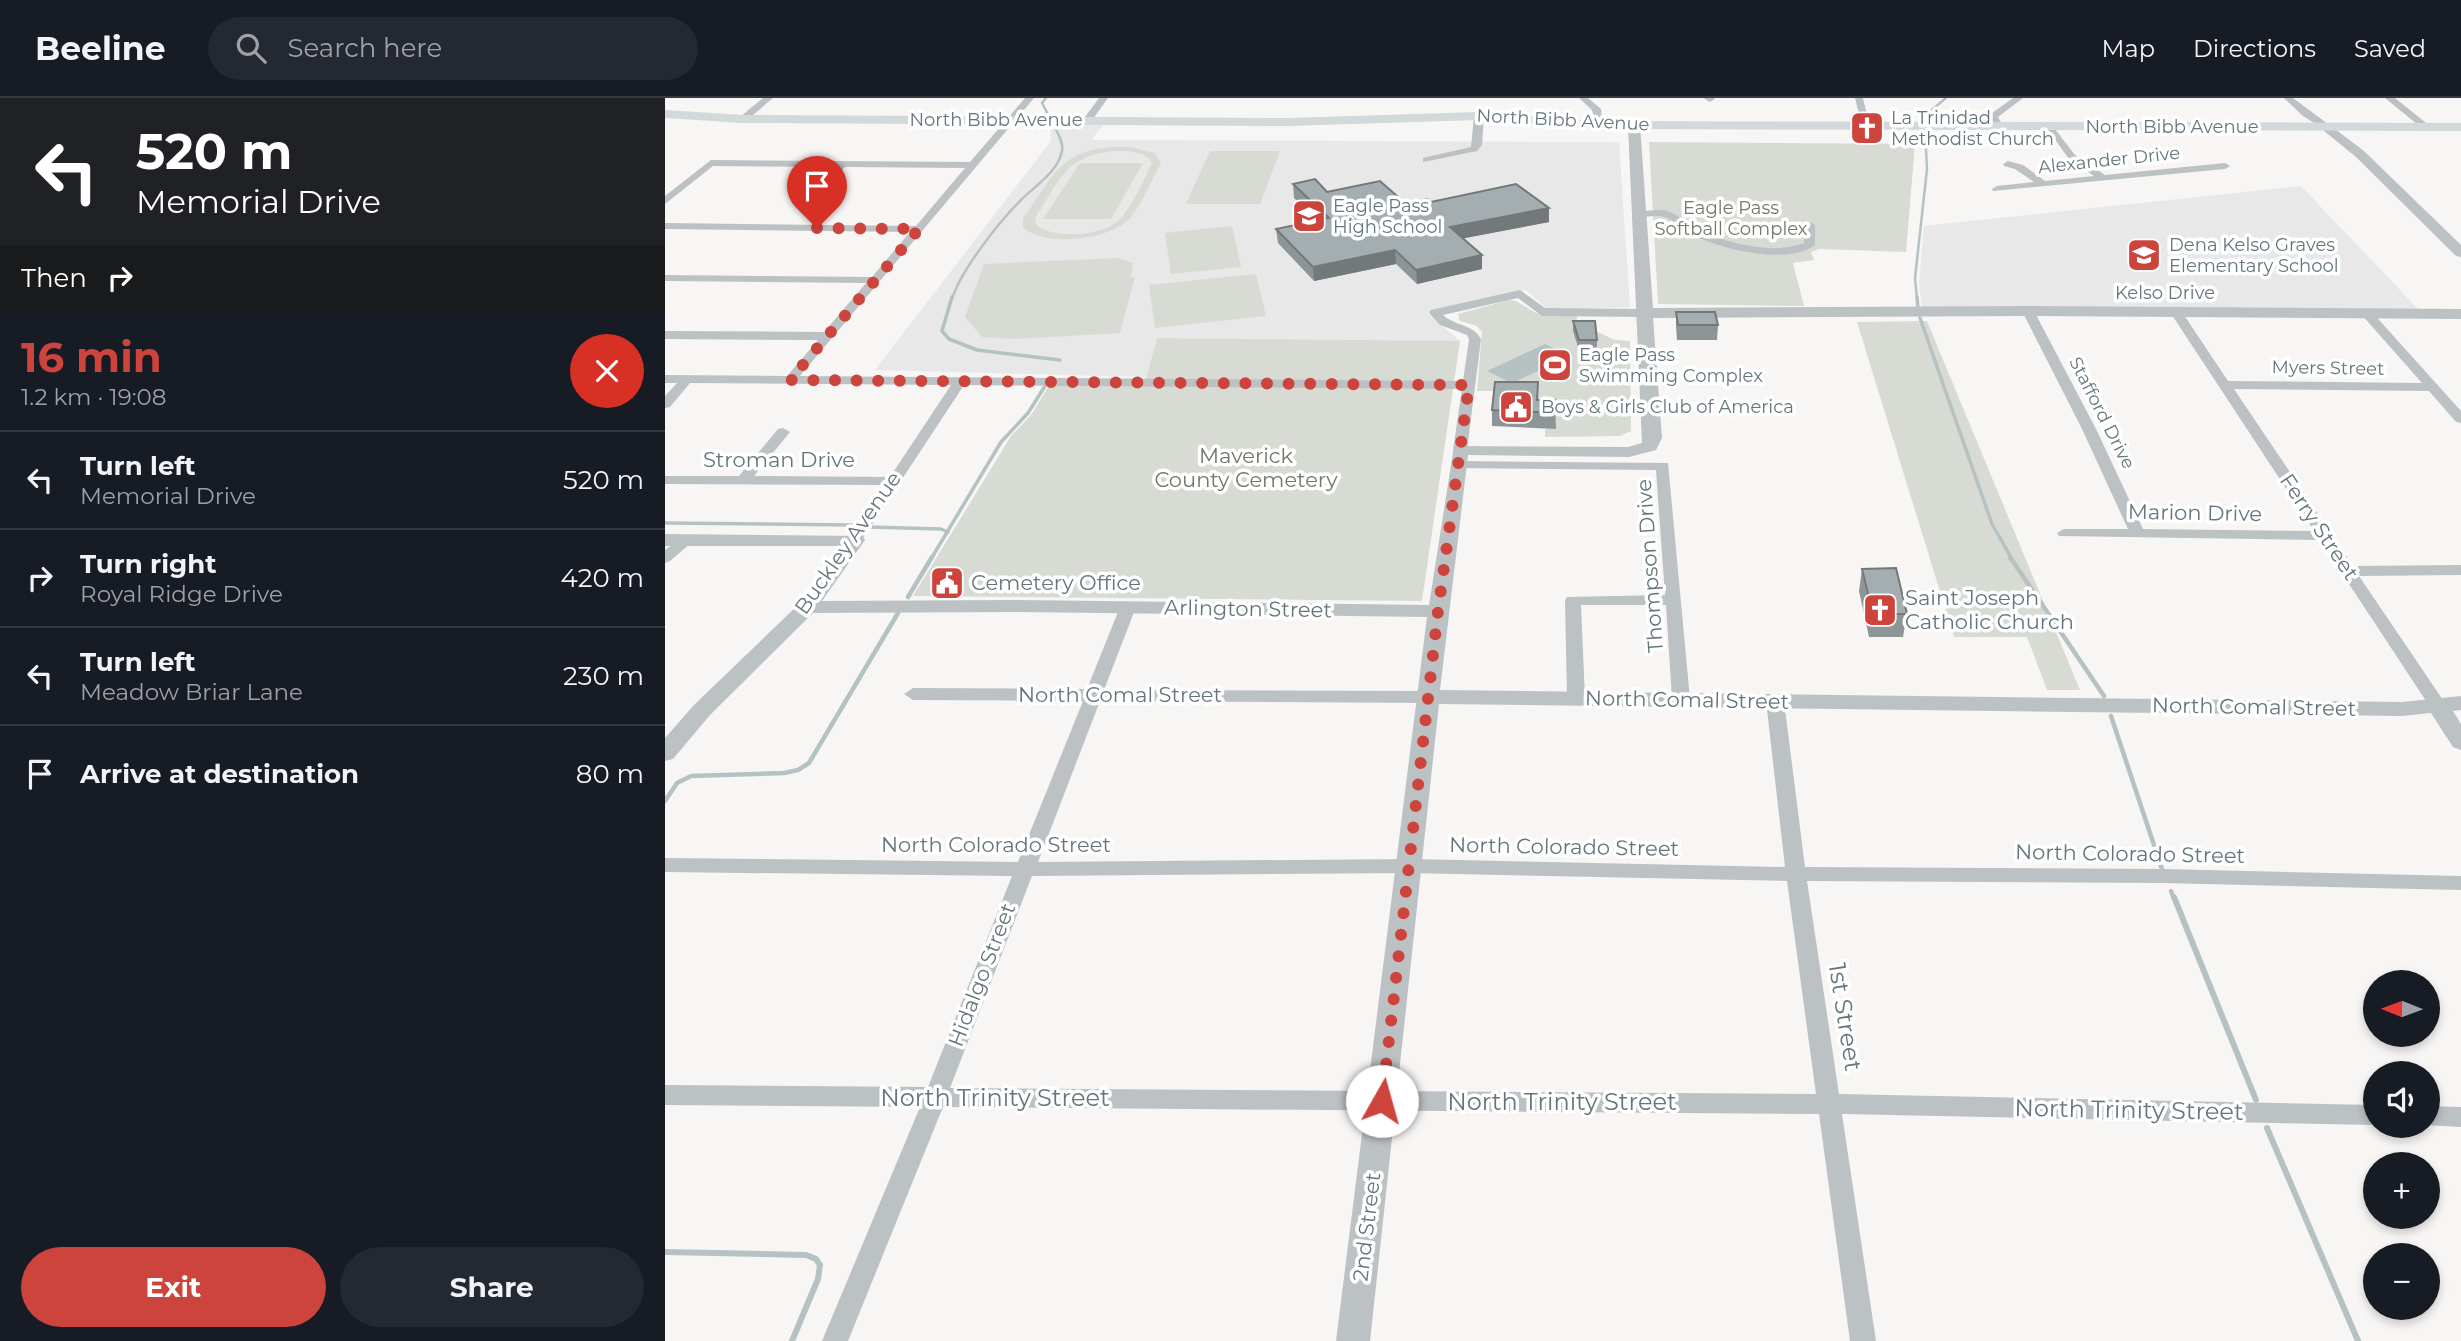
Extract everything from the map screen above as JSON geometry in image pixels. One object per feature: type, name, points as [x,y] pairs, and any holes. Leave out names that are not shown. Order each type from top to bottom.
[{"type":"main road","points":[[1479,116],[1483,98]]},
{"type":"main road","name":"North Bibb Avenue","points":[[665,114],[743,119],[1011,121],[1343,122],[1479,116],[1634,125],[2461,127]]},
{"type":"street","points":[[743,119],[769,98]]},
{"type":"street","points":[[790,380],[1030,98]]},
{"type":"street","points":[[1087,121],[1104,98]]},
{"type":"street","points":[[1583,98],[1596,109],[1600,124]]},
{"type":"street","points":[[1859,98],[1867,126]]},
{"type":"street","points":[[1999,126],[1993,116],[2019,98]]},
{"type":"street","points":[[2288,98],[2360,154],[2461,253]]},
{"type":"street","points":[[2389,98],[2426,127]]},
{"type":"street","points":[[1426,160],[1474,149],[1478,145],[1479,116]]},
{"type":"street","points":[[1459,458],[1629,452],[1650,446],[1653,438],[1634,125]]},
{"type":"street","points":[[2051,127],[2072,157],[2103,178]]},
{"type":"street","points":[[665,201],[712,163],[973,165]]},
{"type":"street","points":[[808,197],[842,164]]},
{"type":"street","points":[[2008,164],[2019,167],[2043,184]]},
{"type":"street","name":"Alexander Drive","points":[[1997,189],[2225,166]]},
{"type":"street","points":[[1639,214],[1671,215],[1685,226],[1708,237],[1772,251],[1792,252],[1809,245],[1810,225]]},
{"type":"street","points":[[665,226],[919,229]]},
{"type":"street","points":[[665,278],[876,280]]},
{"type":"street","name":"2nd Street","points":[[1353,1341],[1438,611],[1474,335],[1444,322],[1434,313],[1520,294],[1542,312],[1645,313]]},
{"type":"street","points":[[1645,313],[1869,311]]},
{"type":"street","name":"Kelso Drive","points":[[1869,311],[2461,314]]},
{"type":"street","name":"Stafford Drive","points":[[2028,311],[2089,429],[2137,533]]},
{"type":"street","name":"Ferry Street","points":[[2176,312],[2461,742]]},
{"type":"street","points":[[2367,314],[2461,419]]},
{"type":"street","points":[[665,335],[828,336]]},
{"type":"street","points":[[665,379],[1469,385]]},
{"type":"street","points":[[665,404],[687,379]]},
{"type":"street","name":"Buckley Avenue","points":[[665,753],[702,710],[807,607],[855,540],[960,381]]},
{"type":"street","name":"Myers Street","points":[[2224,385],[2431,387]]},
{"type":"street","points":[[743,481],[783,432]]},
{"type":"street","name":"Thompson Drive","points":[[1459,458],[1663,467],[1681,699]]},
{"type":"street","name":"Stroman Drive","points":[[665,480],[893,481]]},
{"type":"street","name":"Marion Drive","points":[[2064,533],[2325,536]]},
{"type":"street","points":[[665,540],[855,540]]},
{"type":"street","points":[[665,558],[686,540]]},
{"type":"street","points":[[2348,571],[2461,570]]},
{"type":"street","points":[[1576,699],[1573,600],[1674,600]]},
{"type":"street","name":"Arlington Street","points":[[807,607],[1438,611]]},
{"type":"street","name":"Hidalgo Street","points":[[835,1341],[935,1098],[1128,607]]},
{"type":"street","name":"North Comal Street","points":[[912,694],[1681,699],[2402,709],[2461,703]]},
{"type":"street","name":"1st Street","points":[[1775,701],[1796,874],[1863,1341]]},
{"type":"street","name":"North Colorado Street","points":[[665,865],[1023,869],[1410,866],[1796,874],[2163,876],[2461,883]]},
{"type":"street","name":"North Trinity Street","points":[[665,1095],[1831,1104],[2363,1115]]},
{"type":"street","points":[[2440,1116],[2461,1117]]},
{"type":"shaded area","name":"Eagle Pass High School","points":[[1050,124],[1103,125],[1091,140],[1619,142],[1630,307],[1547,309],[1526,290],[1427,313],[1460,341],[1157,338],[1146,377],[875,370],[1051,141]]},
{"type":"shaded area","name":"Dena Kelso Graves Elementary School","points":[[2301,186],[2420,311],[1922,307],[1919,284],[1924,226]]},
{"type":"shaded area","points":[[1545,344],[1571,356],[1512,383],[1487,371]]},
{"type":"green space","name":"Eagle Pass Softball Complex","points":[[1649,142],[1915,144],[1906,252],[1819,249],[1811,252],[1814,260],[1793,263],[1804,306],[1658,304]]},
{"type":"green space","points":[[1129,147],[1155,153],[1161,163],[1132,216],[1110,231],[1079,238],[1046,238],[1023,227],[1023,219],[1044,187],[1064,164],[1075,156],[1107,148]],"holes":[[[1122,151],[1141,154],[1152,163],[1122,217],[1104,229],[1081,234],[1056,233],[1037,226],[1035,218],[1058,181],[1075,163],[1100,153]]]},
{"type":"green space","points":[[1210,151],[1280,151],[1260,204],[1186,204]]},
{"type":"green space","points":[[1080,163],[1143,163],[1111,219],[1043,219]]},
{"type":"green space","points":[[1232,226],[1241,267],[1171,274],[1165,233]]},
{"type":"green space","points":[[1119,258],[1133,263],[1131,277],[1135,277],[1120,333],[1015,339],[982,337],[965,317],[984,264]]},
{"type":"green space","points":[[1256,274],[1266,316],[1155,328],[1149,285]]},
{"type":"green space","name":"Eagle Pass Swimming Complex","points":[[1509,300],[1516,301],[1536,313],[1577,314],[1577,319],[1573,321],[1615,340],[1630,341],[1631,431],[1620,436],[1545,437],[1545,429],[1556,429],[1495,391],[1477,391],[1482,332],[1477,326],[1460,321],[1458,314]]},
{"type":"green space","points":[[1927,321],[2080,690],[2047,690],[2027,637],[1954,637],[1857,322]]},
{"type":"green space","name":"Maverick County Cemetery","points":[[1157,338],[1460,341],[1422,601],[913,596],[1011,436],[1031,415],[1050,384],[1144,385]]},
{"type":"building","name":"Eagle Pass High School","points":[[1315,179],[1327,192],[1380,181],[1405,203],[1427,199],[1431,202],[1516,184],[1549,208],[1450,227],[1482,255],[1416,270],[1395,250],[1313,267],[1276,229],[1329,218],[1293,184]]},
{"type":"building","points":[[1676,312],[1715,312],[1718,325],[1678,325]]},
{"type":"building","points":[[1573,321],[1595,321],[1597,340],[1579,340]]},
{"type":"building","points":[[1495,382],[1538,382],[1537,400],[1555,400],[1556,413],[1492,410]]},
{"type":"building","points":[[1896,568],[1907,614],[1873,614],[1862,569]]},
{"type":"waterway","points":[[1046,98],[1042,103],[1050,118]]},
{"type":"waterway","points":[[1923,122],[1928,113],[1946,98]]},
{"type":"waterway","points":[[952,299],[963,274],[992,233],[1012,209],[1056,166],[1062,148],[1054,125]]},
{"type":"waterway","points":[[1917,299],[1915,278],[1927,169],[1925,129]]},
{"type":"waterway","points":[[952,297],[942,331],[949,339],[977,350],[1060,360]]},
{"type":"waterway","points":[[1917,297],[1918,309]]},
{"type":"waterway","points":[[1920,318],[1992,524],[2012,559]]},
{"type":"waterway","points":[[947,532],[1001,442],[1028,413],[1045,386]]},
{"type":"waterway","points":[[665,523],[853,525]]},
{"type":"waterway","points":[[869,527],[941,529],[947,532]]},
{"type":"waterway","points":[[931,559],[947,532]]},
{"type":"waterway","points":[[908,597],[932,557]]},
{"type":"waterway","points":[[2010,557],[2104,696]]},
{"type":"waterway","points":[[665,801],[677,783],[691,776],[784,773],[798,770],[809,763],[898,613]]},
{"type":"waterway","points":[[2111,716],[2162,869]]},
{"type":"waterway","points":[[2171,891],[2174,899]]},
{"type":"waterway","points":[[2174,897],[2256,1100]]},
{"type":"waterway","points":[[2267,1128],[2358,1341]]},
{"type":"waterway","points":[[665,1252],[806,1255],[816,1259],[820,1265],[818,1279],[792,1341]]},
{"type":"place","name":"La Trinidad Methodist Church","points":[[1867,128]]},
{"type":"place","name":"Eagle Pass High School","points":[[1309,216]]},
{"type":"place","name":"Dena Kelso Graves Elementary School","points":[[2144,255]]},
{"type":"place","name":"Eagle Pass Swimming Complex","points":[[1555,365]]},
{"type":"place","name":"Boys & Girls Club of America","points":[[1516,407]]},
{"type":"place","name":"Cemetery Office","points":[[947,583]]},
{"type":"place","name":"Saint Joseph Catholic Church","points":[[1880,610]]},
{"type":"route","points":[[817,228],[919,229],[790,380],[1469,385],[1438,611],[1382,1101]]}]
